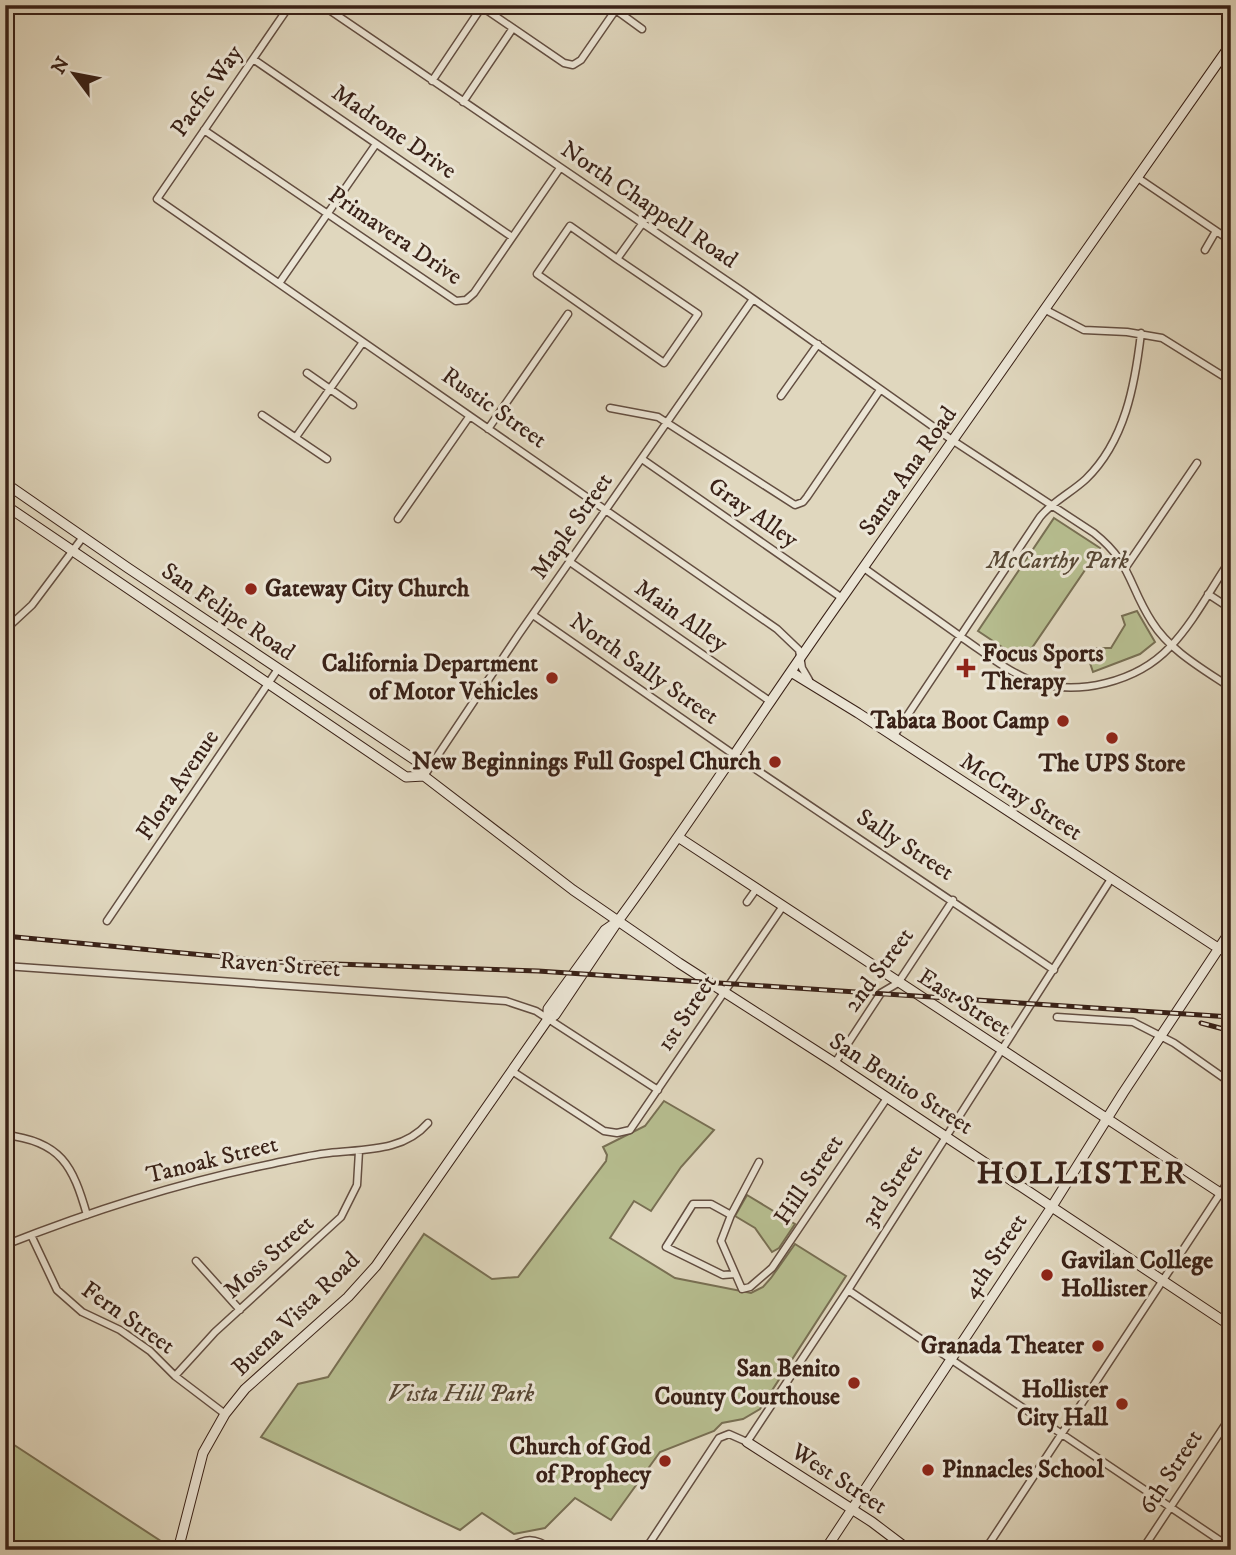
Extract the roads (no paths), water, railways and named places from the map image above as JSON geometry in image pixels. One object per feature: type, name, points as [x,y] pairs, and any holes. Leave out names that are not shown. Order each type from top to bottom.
[{"type":"street","name":"Pacfic Way","points":[[157,199],[290,5]]},
{"type":"street","name":"North Chappell Road","points":[[322,5],[753,299],[952,440],[1106,542],[1126,567],[1152,624],[1171,645],[1231,688]]},
{"type":"street","points":[[608,5],[617,8],[642,29]]},
{"type":"street","points":[[432,81],[484,7],[564,63],[572,65],[581,60],[617,8]]},
{"type":"street","points":[[463,102],[513,28]]},
{"type":"street","name":"Santa Ana Road","points":[[618,921],[1231,44]]},
{"type":"street","name":"Madrone Drive","points":[[253,59],[512,237]]},
{"type":"street","name":"Primavera Drive","points":[[204,130],[461,302],[470,297],[560,168]]},
{"type":"street","points":[[280,282],[376,144]]},
{"type":"street","points":[[1138,178],[1230,240]]},
{"type":"street","name":"Rustic Street","points":[[157,199],[777,629],[794,643],[802,657],[804,675],[815,687]]},
{"type":"street","points":[[617,259],[642,224]]},
{"type":"street","points":[[570,226],[617,259],[698,314],[664,363],[537,274],[570,226]]},
{"type":"street","points":[[1205,250],[1216,231]]},
{"type":"street","name":"Maple Street","points":[[424,776],[753,299]]},
{"type":"street","points":[[1044,309],[1084,330],[1141,333],[1162,338],[1231,381]]},
{"type":"street","points":[[488,429],[568,314]]},
{"type":"street","points":[[893,737],[1040,517],[1051,504],[1086,479],[1115,437],[1131,397],[1141,333]]},
{"type":"street","points":[[296,437],[363,342]]},
{"type":"street","points":[[781,396],[818,344]]},
{"type":"street","points":[[307,373],[354,405]]},
{"type":"street","points":[[610,408],[649,414],[667,422],[785,500],[799,505],[880,390]]},
{"type":"street","points":[[262,415],[327,459]]},
{"type":"street","points":[[398,519],[469,417]]},
{"type":"street","name":"Gray Alley","points":[[642,459],[842,598]]},
{"type":"street","points":[[1126,567],[1197,463]]},
{"type":"street","name":"San Felipe Road","points":[[5,483],[418,762],[424,776],[618,921]]},
{"type":"street","name":"San Felipe Road","points":[[5,505],[406,777],[424,776]]},
{"type":"street","points":[[5,630],[32,605],[83,537]]},
{"type":"street","points":[[864,568],[1023,677],[1045,684],[1075,687],[1105,684],[1131,674],[1171,645],[1231,559]]},
{"type":"street","name":"Main Alley","points":[[570,562],[771,702]]},
{"type":"street","points":[[1208,594],[1231,609]]},
{"type":"street","name":"North Sally Street","points":[[533,615],[733,754]]},
{"type":"street","name":"Flora Avenue","points":[[107,921],[278,669]]},
{"type":"street","name":"McCray Street","points":[[791,672],[1218,948],[1231,953]]},
{"type":"street","name":"Sally Street","points":[[733,754],[1054,970]]},
{"type":"street","name":"East Street","points":[[678,837],[1231,1200]]},
{"type":"street","name":"3rd Street","points":[[747,1442],[848,1290],[1111,879]]},
{"type":"street","points":[[747,902],[757,888]]},
{"type":"street","name":"2nd Street","points":[[835,1063],[881,993],[898,982],[953,900]]},
{"type":"street","name":"1st Street","points":[[512,1071],[595,1126],[617,1133],[630,1130],[783,906]]},
{"type":"street","name":"San Benito Street","points":[[618,921],[1231,1326]]},
{"type":"street","name":"Buena Vista Road","points":[[180,1549],[203,1453],[225,1414],[251,1383],[348,1297],[376,1266],[548,1019],[555,1015],[618,921]]},
{"type":"street","name":"4th Street","points":[[825,1550],[1231,930]]},
{"type":"street","name":"Raven Street","points":[[5,966],[506,1001],[536,1010],[658,1090]]},
{"type":"street","points":[[1057,1017],[1133,1022],[1161,1035],[1231,1083]]},
{"type":"street","name":"Hill Street","points":[[735,1274],[742,1289],[750,1287],[772,1268],[887,1098]]},
{"type":"street","name":"Tanoak Street","points":[[5,1245],[87,1215],[214,1175],[328,1153],[405,1143],[428,1124]]},
{"type":"street","points":[[5,1135],[24,1137],[59,1154],[76,1178],[87,1215]]},
{"type":"street","name":"Moss Street","points":[[175,1376],[215,1332],[341,1217],[357,1185],[359,1151]]},
{"type":"street","points":[[731,1215],[711,1204],[693,1204],[666,1247],[723,1275],[735,1274],[721,1241],[731,1215],[759,1162]]},
{"type":"street","points":[[985,1550],[1231,1177]]},
{"type":"street","name":"Fern Street","points":[[31,1235],[57,1290],[82,1312],[120,1330],[150,1351],[175,1376],[225,1414]]},
{"type":"street","points":[[196,1261],[240,1310]]},
{"type":"street","points":[[848,1290],[1231,1548]]},
{"type":"street","name":"6th Street","points":[[1142,1550],[1231,1416]]},
{"type":"street","points":[[645,1550],[719,1438],[729,1434],[747,1442]]},
{"type":"street","name":"West Street","points":[[747,1442],[853,1509],[909,1550]]},
{"type":"street","points":[[506,1550],[522,1540],[532,1539],[553,1550]]},
{"type":"railway","points":[[5,936],[278,962],[538,971],[1231,1017]]},
{"type":"railway","points":[[1201,1023],[1231,1031]]},
{"type":"place","name":"Gateway City Church","points":[[251,589]]},
{"type":"place","name":"Focus Sports Therapy","points":[[966,668]]},
{"type":"place","name":"California Department of Motor Vehicles","points":[[552,678]]},
{"type":"place","name":"Tabata Boot Camp","points":[[1063,721]]},
{"type":"place","name":"The UPS Store","points":[[1112,738]]},
{"type":"place","name":"New Beginnings Full Gospel Church","points":[[775,762]]},
{"type":"place","name":"Gavilan College Hollister","points":[[1047,1275]]},
{"type":"place","name":"Granada Theater","points":[[1098,1346]]},
{"type":"place","name":"San Benito County Courthouse","points":[[854,1383]]},
{"type":"place","name":"Hollister City Hall","points":[[1122,1404]]},
{"type":"place","name":"Church of God of Prophecy","points":[[665,1461]]},
{"type":"place","name":"Pinnacles School","points":[[928,1470]]},
{"type":"district","name":"HOLLISTER","points":[[1082,1174]]},
{"type":"park label","name":"McCarthy Park","points":[[1058,561]]},
{"type":"park label","name":"Vista Hill Park","points":[[461,1394]]}]
